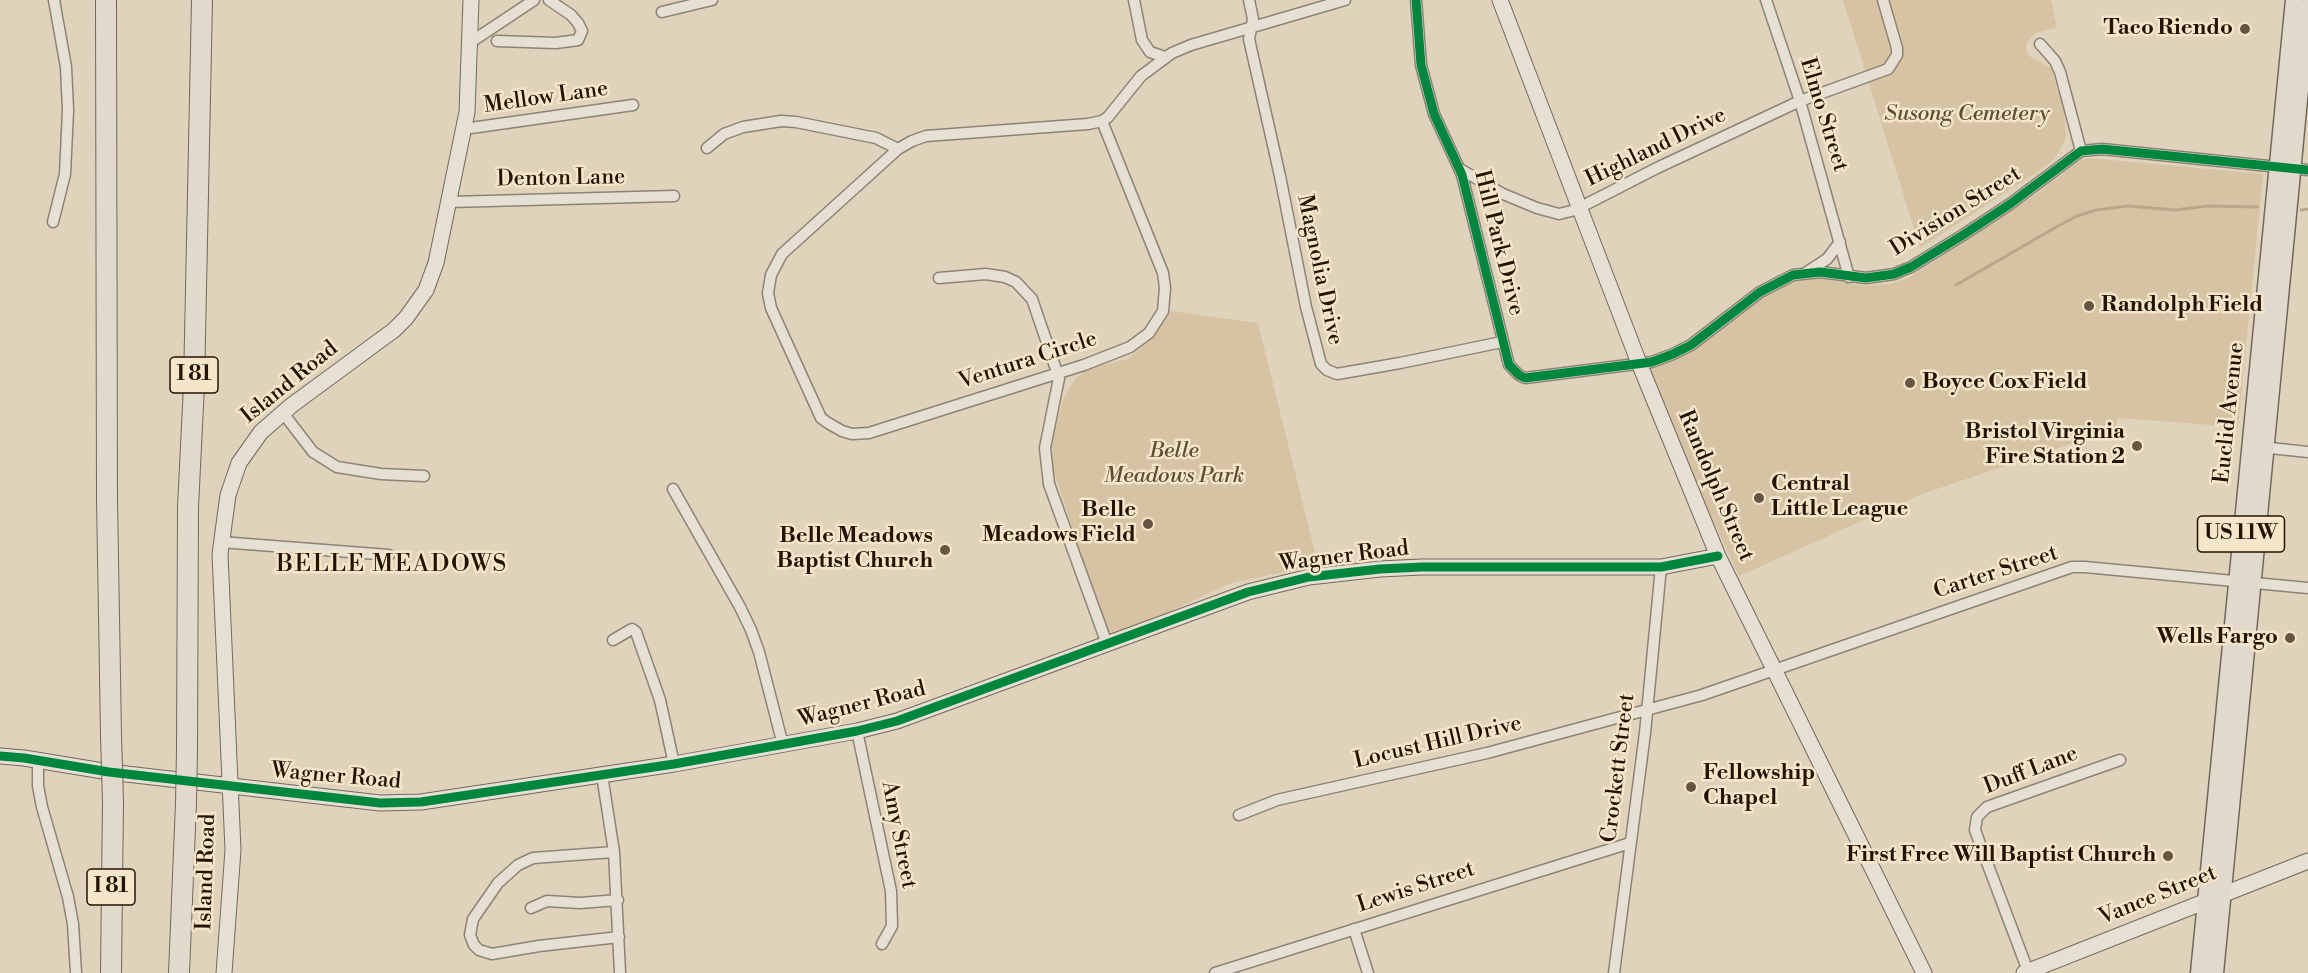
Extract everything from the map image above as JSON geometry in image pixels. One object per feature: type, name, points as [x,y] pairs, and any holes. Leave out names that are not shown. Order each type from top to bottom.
[{"type":"highway","name":"I 81","points":[[106,0],[107,498],[113,802],[111,973]]},
{"type":"highway","name":"I 81","points":[[179,973],[186,803],[188,507],[194,385],[202,0]]},
{"type":"main road","name":"Euclid Avenue","points":[[2292,169],[2294,0]]},
{"type":"main road","name":"Euclid Avenue","points":[[2199,973],[2258,447],[2292,169],[2308,6]]},
{"type":"main road","name":"Euclid Avenue","points":[[2215,973],[2244,582]]},
{"type":"street","points":[[52,222],[64,174],[68,110],[66,67],[54,0]]},
{"type":"street","name":"Island Road","points":[[224,973],[232,884],[231,787],[221,542],[228,495],[239,463],[257,437],[283,413],[394,330],[414,308],[433,273],[464,129],[471,42],[471,0]]},
{"type":"street","points":[[471,42],[534,0]]},
{"type":"street","points":[[497,41],[574,42],[581,36],[582,31],[571,15],[549,0]]},
{"type":"street","points":[[662,12],[712,0]]},
{"type":"street","points":[[1134,0],[1142,40],[1150,52],[1165,57]]},
{"type":"street","name":"Magnolia Drive","points":[[1249,0],[1253,19],[1249,39],[1280,176],[1306,307],[1321,364],[1327,370],[1337,374],[1502,342]]},
{"type":"street","points":[[1102,121],[1108,117],[1141,76],[1165,57],[1191,45],[1345,0]]},
{"type":"street","name":"Hill Park Drive","points":[[1416,0],[1421,65],[1434,114],[1460,169],[1509,365],[1518,375],[1525,378],[1640,363]]},
{"type":"street","name":"Randolph Street","points":[[1500,0],[1640,363],[1718,556],[1776,669],[1819,763],[1924,973]]},
{"type":"street","name":"Elmo Street","points":[[1766,0],[1800,101],[1848,277]]},
{"type":"street","name":"Highland Drive","points":[[1460,169],[1503,194],[1537,208],[1559,214],[1580,208],[1657,168],[1800,101],[1888,69],[1897,55],[1897,45],[1883,0]]},
{"type":"street","points":[[2040,44],[2055,61],[2060,72],[2081,151],[2102,149],[2292,169]]},
{"type":"street","name":"Mellow Lane","points":[[464,129],[633,105]]},
{"type":"street","points":[[707,148],[724,134],[742,127],[781,121],[876,138],[898,149]]},
{"type":"street","name":"Ventura Circle","points":[[1102,121],[1160,262],[1165,288],[1164,303],[1156,323],[1140,341],[1084,365],[869,433],[852,434],[842,431],[821,418],[771,308],[768,293],[771,275],[782,254],[898,149],[926,136],[1088,124],[1102,121]]},
{"type":"street","name":"Division Street","points":[[1640,363],[1652,362],[1691,345],[1760,292],[1778,281],[1806,273],[1880,277],[1911,267],[2010,204],[2081,151]]},
{"type":"street","name":"Denton Lane","points":[[450,202],[674,196]]},
{"type":"street","points":[[1806,273],[1827,259],[1840,242]]},
{"type":"street","points":[[939,278],[994,274],[1016,282],[1032,299],[1059,384],[1045,448],[1046,471],[1107,644]]},
{"type":"street","points":[[283,413],[314,452],[337,467],[381,474],[424,476]]},
{"type":"street","points":[[2258,447],[2308,452]]},
{"type":"street","points":[[673,489],[751,630],[759,652],[783,745]]},
{"type":"street","points":[[221,542],[389,555]]},
{"type":"street","name":"Wagner Road","points":[[0,756],[231,787],[395,804],[421,802],[674,765],[857,731],[897,721],[1248,592],[1310,577],[1422,567],[1661,567],[1718,556]]},
{"type":"street","name":"Crockett Street","points":[[1614,973],[1647,710],[1661,567]]},
{"type":"street","name":"Carter Street","points":[[1647,710],[1702,695],[2072,567],[2308,588]]},
{"type":"street","points":[[613,640],[632,629],[636,632],[660,700],[674,765]]},
{"type":"street","name":"Locust Hill Drive","points":[[1239,815],[1277,800],[1487,753],[1647,710]]},
{"type":"street","name":"Amy Street","points":[[857,731],[891,891],[892,926],[882,944]]},
{"type":"street","points":[[38,760],[38,786],[42,807],[68,897],[73,924],[76,973]]},
{"type":"street","name":"Duff Lane","points":[[2026,972],[1975,830],[1977,817],[1987,807],[2120,760]]},
{"type":"street","points":[[602,775],[614,852],[620,973]]},
{"type":"street","name":"Lewis Street","points":[[1215,973],[1630,843]]},
{"type":"street","points":[[614,852],[533,858],[518,865],[498,883],[473,919],[470,935],[479,950],[492,954],[539,946],[619,938]]},
{"type":"street","name":"Vance Street","points":[[2026,972],[2308,861]]},
{"type":"street","points":[[531,908],[547,901],[580,903],[618,900]]},
{"type":"street","points":[[1354,929],[1368,973]]},
{"type":"green space","name":"Susong Cemetery","points":[[1843,0],[2051,0],[2057,28],[2036,32],[2027,42],[2026,48],[2029,56],[2051,68],[2064,112],[2066,137],[2059,152],[2048,165],[1920,248]]},
{"type":"green space","points":[[2089,158],[2263,174],[2238,427],[2118,418],[2115,429],[1922,494],[1739,576],[1684,458],[1649,373],[1703,343],[1762,296],[1795,280],[1816,278],[1866,286],[1889,284],[1908,278],[2035,195],[2080,161]]},
{"type":"green space","name":"Belle Meadows Park","points":[[1170,311],[1258,323],[1318,565],[1231,583],[1117,636],[1109,632],[1100,613],[1052,465],[1053,435],[1064,398],[1075,379],[1086,370],[1127,359],[1149,342]]},
{"type":"waterway","points":[[1956,285],[2058,226],[2077,216],[2096,210],[2128,206],[2175,210],[2207,206],[2258,207]]},
{"type":"waterway","points":[[2301,210],[2308,209]]},
{"type":"cycle path","points":[[1416,0],[1421,65],[1434,114],[1462,175],[1509,365],[1525,378],[1652,362],[1673,354],[1691,345],[1760,292],[1793,275],[1820,272],[1866,278],[1894,274],[1911,267],[1963,235],[2010,204],[2081,151],[2102,149],[2308,170]]},
{"type":"cycle path","points":[[0,756],[109,772],[380,803],[421,802],[674,764],[857,731],[897,721],[1248,592],[1309,577],[1422,567],[1661,567],[1718,556]]},
{"type":"place","name":"Taco Riendo","points":[[2245,29]]},
{"type":"place","name":"Randolph Field","points":[[2089,306]]},
{"type":"place","name":"Boyce Cox Field","points":[[1910,383]]},
{"type":"place","name":"Bristol Virginia Fire Station 2","points":[[2137,446]]},
{"type":"place","name":"Central Little League","points":[[1759,498]]},
{"type":"place","name":"Belle Meadows Field","points":[[1148,524]]},
{"type":"place","name":"Belle Meadows Baptist Church","points":[[945,550]]},
{"type":"place","name":"Wells Fargo","points":[[2290,638]]},
{"type":"place","name":"Fellowship Chapel","points":[[1691,787]]},
{"type":"place","name":"First Free Will Baptist Church","points":[[2168,856]]},
{"type":"district","name":"BELLE MEADOWS","points":[[392,565]]}]
